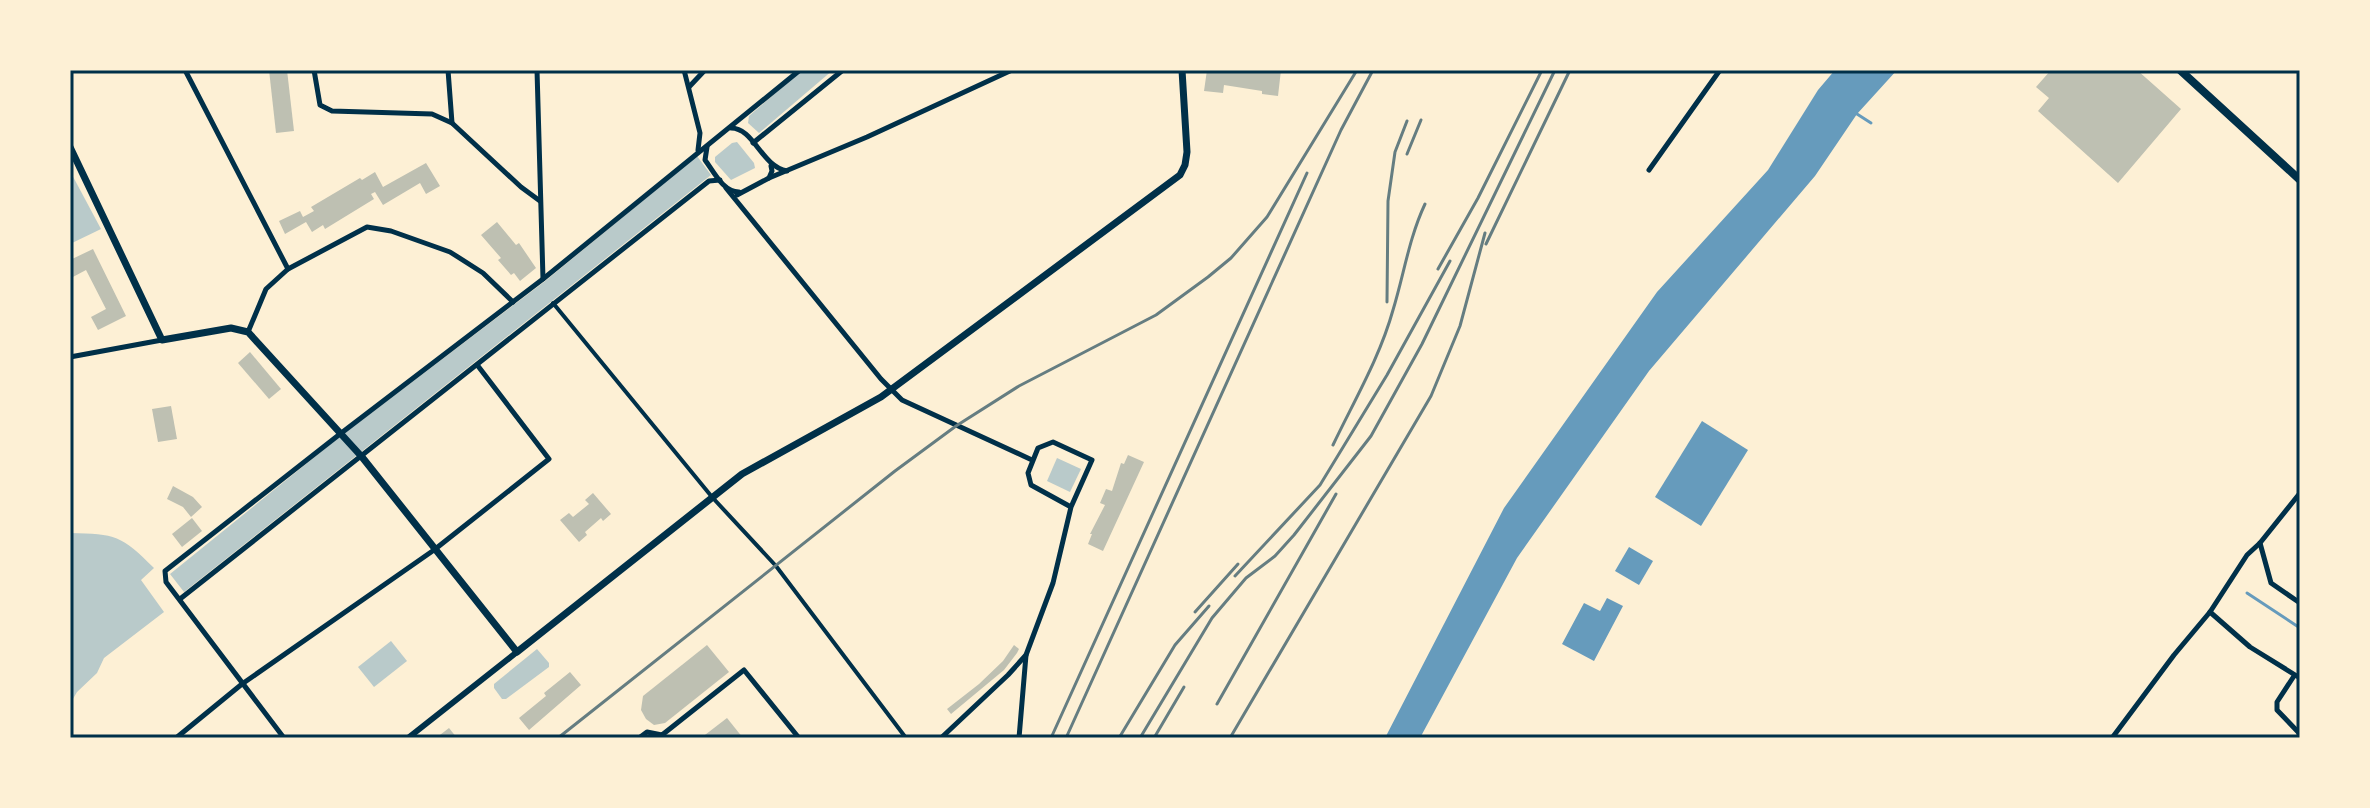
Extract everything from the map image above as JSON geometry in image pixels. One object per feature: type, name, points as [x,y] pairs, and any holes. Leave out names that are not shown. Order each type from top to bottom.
[{"type":"highway","points":[[2180,70],[2300,180]]},
{"type":"main road","points":[[70,147],[162,340],[231,328],[248,332],[362,457],[517,652],[742,474],[890,389],[1180,175],[1187,152],[1182,70]]},
{"type":"street","points":[[185,70],[288,269]]},
{"type":"street","points":[[314,70],[320,105],[332,111],[432,114],[452,123],[521,187],[541,201]]},
{"type":"street","points":[[448,70],[452,123]]},
{"type":"street","points":[[537,70],[543,279]]},
{"type":"street","points":[[684,70],[700,133],[700,150],[705,160],[890,389],[921,410],[1032,460]]},
{"type":"street","points":[[688,88],[705,70]]},
{"type":"street","points":[[284,738],[166,582],[164,575],[169,568],[543,279],[800,70]]},
{"type":"street","points":[[753,143],[843,70]]},
{"type":"street","points":[[726,188],[739,192],[1012,70]]},
{"type":"street","points":[[1649,170],[1720,70]]},
{"type":"street","points":[[742,130],[744,118]]},
{"type":"street","points":[[730,129],[742,130],[768,161],[788,171]]},
{"type":"street","points":[[700,133],[705,141],[711,143]]},
{"type":"street","points":[[705,160],[705,152],[711,143]]},
{"type":"street","points":[[768,161],[772,171],[769,178]]},
{"type":"street","points":[[180,599],[709,181],[720,180]]},
{"type":"street","points":[[736,202],[739,192]]},
{"type":"street","points":[[248,332],[266,289],[288,269],[367,227],[405,235],[450,252],[483,273],[513,302]]},
{"type":"street","points":[[553,303],[712,497],[776,566],[906,738]]},
{"type":"street","points":[[70,357],[162,340]]},
{"type":"street","points":[[176,738],[242,684],[434,550],[549,459],[478,366]]},
{"type":"street","points":[[1019,738],[1026,655],[1053,583],[1071,507],[1092,460],[1053,442],[1038,448],[1028,473],[1031,485],[1071,507]]},
{"type":"street","points":[[2112,738],[2210,612],[2247,555],[2300,493]]},
{"type":"street","points":[[2260,543],[2271,583],[2300,603]]},
{"type":"street","points":[[2210,612],[2250,647],[2297,677],[2277,702],[2277,710],[2300,734]]},
{"type":"street","points":[[408,738],[517,652]]},
{"type":"street","points":[[941,738],[1026,655]]},
{"type":"street","points":[[639,738],[647,732],[662,735],[744,670],[799,738]]},
{"type":"shaded area","points":[[802,70],[833,70],[759,133],[748,123],[749,116]]},
{"type":"shaded area","points":[[737,142],[755,168],[731,180],[715,162],[715,157]]},
{"type":"shaded area","points":[[697,156],[711,175],[184,592],[170,574],[337,439],[544,282]]},
{"type":"shaded area","points":[[70,171],[101,229],[70,244]]},
{"type":"shaded area","points":[[1057,458],[1081,469],[1070,492],[1047,481]]},
{"type":"shaded area","points":[[70,533],[117,538],[133,549],[154,568],[141,580],[164,612],[104,658],[97,673],[77,692],[70,704]]},
{"type":"shaded area","points":[[391,641],[407,661],[374,687],[358,667]]},
{"type":"shaded area","points":[[537,649],[549,667],[502,699],[494,684]]},
{"type":"water","points":[[1835,70],[1897,70],[1857,114],[1815,176],[1649,371],[1517,558],[1420,738],[1385,738],[1504,508],[1657,292],[1768,170],[1818,90]]},
{"type":"water","points":[[1702,421],[1748,450],[1701,526],[1655,497]]},
{"type":"water","points":[[1629,547],[1653,561],[1639,585],[1615,571]]},
{"type":"water","points":[[1607,598],[1623,606],[1594,661],[1562,644],[1584,603],[1600,611]]},
{"type":"building","points":[[269,70],[287,70],[294,131],[276,133]]},
{"type":"building","points":[[1207,70],[1281,70],[1278,96],[1224,85],[1223,93],[1204,91]]},
{"type":"building","points":[[2051,70],[2137,70],[2181,109],[2118,183],[2038,111],[2049,98],[2036,87]]},
{"type":"building","points":[[426,163],[440,186],[426,194],[420,183],[383,205],[375,192],[371,194],[374,199],[325,229],[323,225],[312,232],[306,222],[285,234],[279,221],[300,211],[303,217],[314,211],[311,207],[375,172],[383,187]]},
{"type":"building","points":[[497,222],[516,245],[519,243],[536,268],[520,281],[498,260],[501,258],[481,235]]},
{"type":"building","points":[[93,249],[126,316],[98,330],[91,317],[106,309],[86,270],[71,278],[70,275],[70,260]]},
{"type":"building","points":[[250,352],[281,389],[269,399],[238,363]]},
{"type":"building","points":[[171,406],[177,439],[158,442],[152,409]]},
{"type":"building","points":[[1128,455],[1144,462],[1103,551],[1088,544],[1090,534],[1105,505],[1100,503],[1106,489],[1112,491],[1121,463],[1124,464]]},
{"type":"building","points":[[173,486],[193,497],[202,507],[191,517],[183,507],[167,499]]},
{"type":"building","points":[[593,493],[611,514],[603,521],[601,518],[585,532],[587,535],[579,542],[560,520],[569,513],[573,517],[589,504],[585,500]]},
{"type":"building","points":[[192,518],[202,531],[182,547],[172,534]]},
{"type":"building","points":[[707,645],[729,672],[665,723],[654,725],[641,710],[643,696]]},
{"type":"building","points":[[1014,645],[1019,649],[1004,670],[951,714],[947,709],[979,684],[1003,661]]},
{"type":"building","points":[[570,672],[581,685],[529,730],[519,718]]},
{"type":"building","points":[[727,718],[743,738],[701,738]]},
{"type":"building","points":[[449,728],[457,738],[436,738]]},
{"type":"waterway","points":[[1857,114],[1871,123]]},
{"type":"waterway","points":[[2247,593],[2300,628]]},
{"type":"railway","points":[[558,738],[956,426],[1019,386],[1156,315],[1231,258],[1267,217],[1357,70]]},
{"type":"railway","points":[[1066,738],[1341,130],[1373,70]]},
{"type":"railway","points":[[1438,269],[1478,198],[1542,70]]},
{"type":"railway","points":[[1140,738],[1212,618],[1246,578],[1275,556],[1294,535],[1371,436],[1422,344],[1555,70]]},
{"type":"railway","points":[[1486,244],[1570,70]]},
{"type":"railway","points":[[1407,154],[1421,120]]},
{"type":"railway","points":[[1387,302],[1388,201],[1395,152],[1407,121]]},
{"type":"railway","points":[[1051,738],[1307,173]]},
{"type":"railway","points":[[1333,445],[1381,345],[1425,204]]},
{"type":"railway","points":[[1230,738],[1431,396],[1460,326],[1485,233]]},
{"type":"railway","points":[[1235,576],[1320,485],[1387,375],[1450,261]]},
{"type":"railway","points":[[1217,704],[1336,494]]},
{"type":"railway","points":[[1195,612],[1238,564]]},
{"type":"railway","points":[[1119,738],[1175,645],[1209,606]]},
{"type":"railway","points":[[1154,738],[1184,687]]}]
